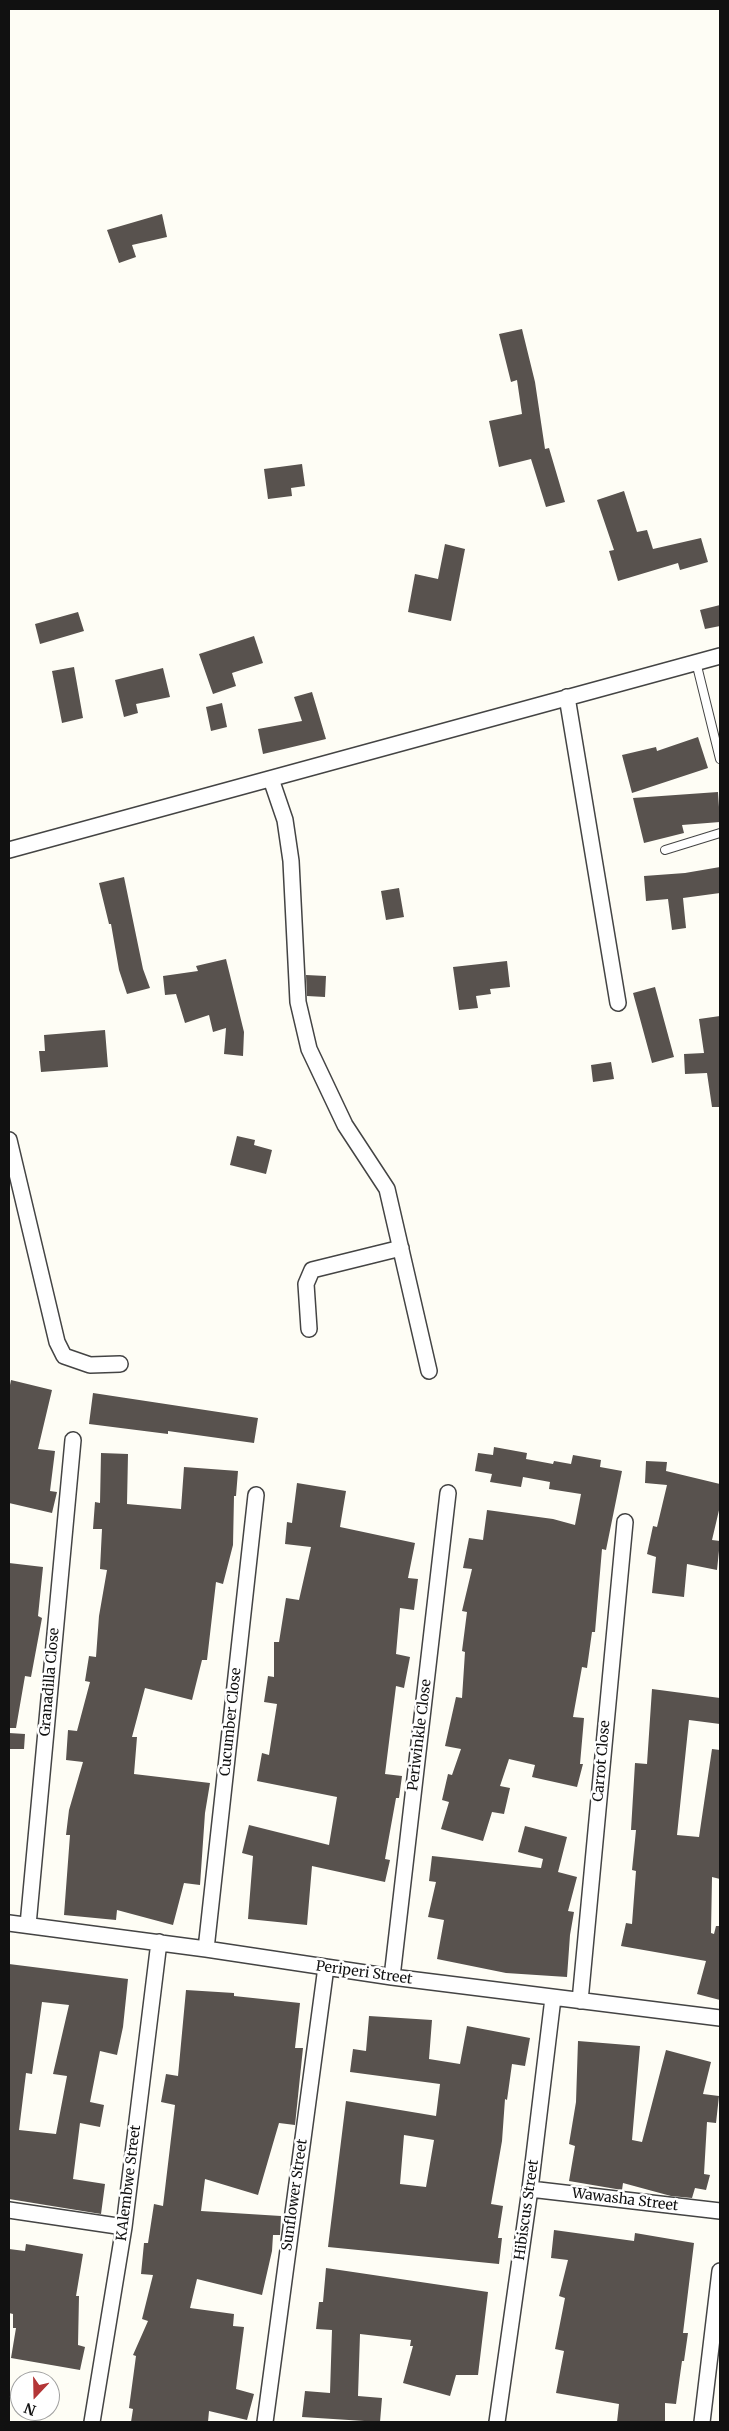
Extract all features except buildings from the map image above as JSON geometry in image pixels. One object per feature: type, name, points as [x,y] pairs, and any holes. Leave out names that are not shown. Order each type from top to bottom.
[{"type":"street","points":[[9,850],[720,656]]},
{"type":"street","points":[[567,697],[618,1003]]},
{"type":"street","points":[[271,779],[284,820],[291,862],[298,1002],[309,1049],[345,1126],[387,1189],[429,1371]]},
{"type":"street","points":[[9,1140],[57,1342],[64,1356],[90,1365],[120,1364]]},
{"type":"street","points":[[309,1329],[306,1284],[312,1270],[401,1248]]},
{"type":"street","name":"Granadilla Close","points":[[28,1925],[73,1440]]},
{"type":"street","name":"Periwinkle Close","points":[[392,1977],[448,1493]]},
{"type":"street","name":"Cucumber Close","points":[[206,1949],[256,1495]]},
{"type":"street","name":"Carrot Close","points":[[580,2001],[625,1522]]},
{"type":"street","name":"Periperi Street","points":[[9,1923],[159,1942],[392,1977],[720,2018]]},
{"type":"street","name":"KAlembwe Street","points":[[92,2422],[124,2227],[159,1942]]},
{"type":"street","name":"Sunflower Street","points":[[265,2422],[326,1968]]},
{"type":"street","name":"Hibiscus Street","points":[[497,2422],[530,2189],[553,1998]]},
{"type":"street","name":"Wawasha Street","points":[[530,2189],[720,2211]]},
{"type":"street","points":[[9,2210],[124,2227]]},
{"type":"street","points":[[702,2422],[720,2271]]},
{"type":"lane","points":[[696,662],[720,759]]},
{"type":"lane","points":[[665,850],[720,833]]}]
